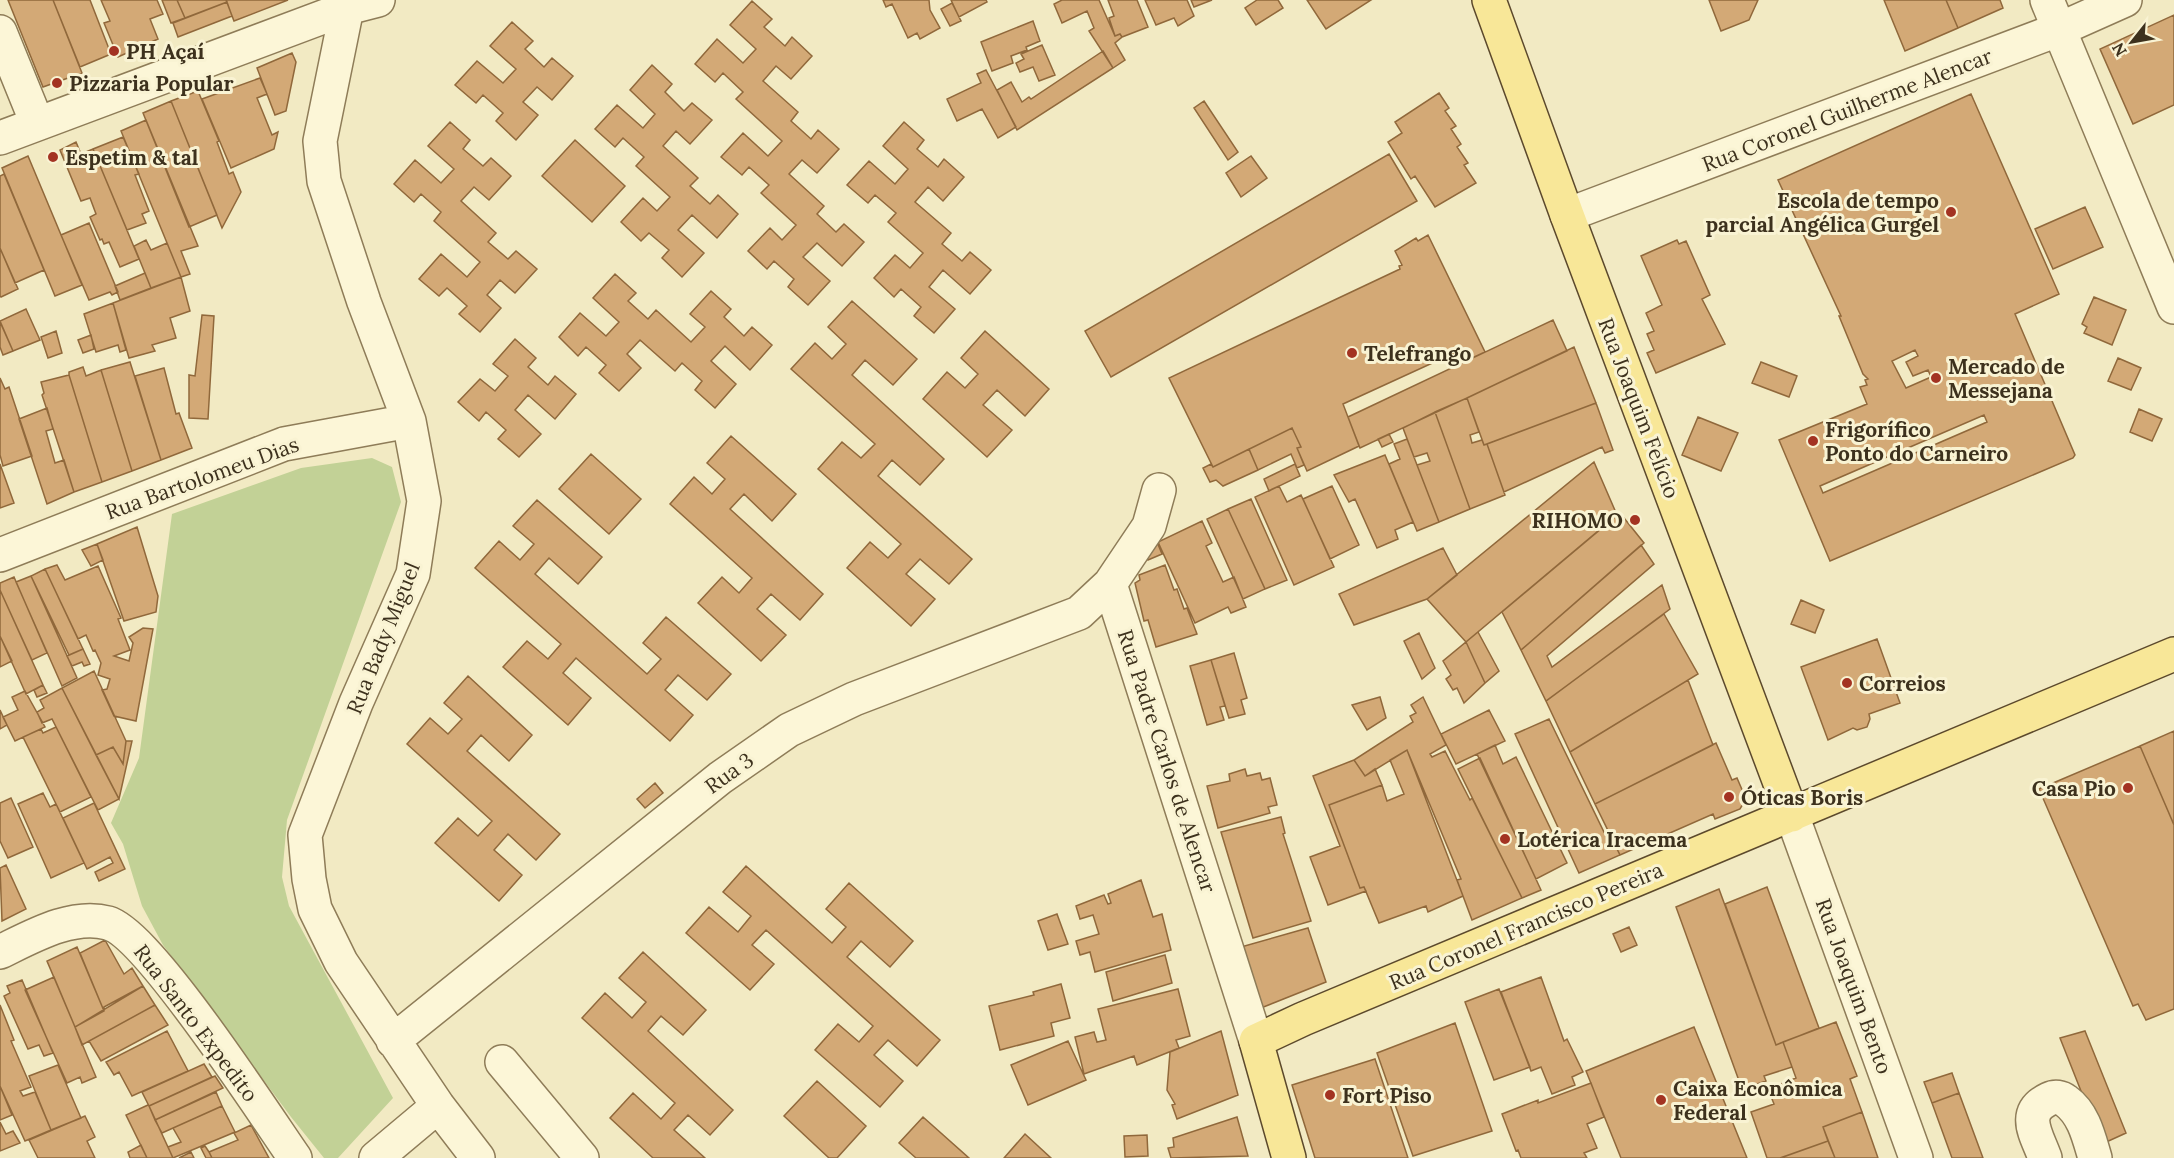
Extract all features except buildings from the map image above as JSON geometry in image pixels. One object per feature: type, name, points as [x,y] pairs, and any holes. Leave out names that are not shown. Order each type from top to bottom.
[{"type":"main road","name":"Rua Joaquim Felício","points":[[1489,0],[1567,215],[1792,815]]},
{"type":"main road","name":"Rua Coronel Francisco Pereira","points":[[1256,1041],[1303,1019],[2174,654]]},
{"type":"main road","points":[[1256,1041],[1289,1158]]},
{"type":"street","points":[[2048,0],[2174,307]]},
{"type":"street","name":"Rua Coronel Guilherme Alencar","points":[[1567,215],[2061,30],[2124,0]]},
{"type":"street","points":[[0,138],[362,4]]},
{"type":"street","name":"Rua Bady Miguel","points":[[362,4],[320,141],[324,181],[364,302],[409,422],[424,501],[413,574],[356,703],[305,835],[309,879],[315,909],[341,962],[438,1106],[478,1158]]},
{"type":"street","points":[[0,32],[38,123]]},
{"type":"street","name":"Rua Bartolomeu Dias","points":[[0,555],[284,444],[409,422]]},
{"type":"street","points":[[1110,584],[1149,526],[1159,490]]},
{"type":"street","name":"Rua 3","points":[[393,1041],[711,785],[789,730],[854,699],[1079,613],[1110,584]]},
{"type":"street","name":"Rua Padre Carlos de Alencar","points":[[1110,584],[1256,1041]]},
{"type":"street","name":"Rua Joaquim Bento","points":[[1792,815],[1916,1158]]},
{"type":"street","name":"Rua Santo Expedito","points":[[0,952],[41,933],[92,920],[123,929],[192,1011],[295,1158]]},
{"type":"street","points":[[502,1062],[582,1158]]},
{"type":"street","points":[[2045,1158],[2033,1125],[2032,1114],[2038,1104],[2054,1097],[2065,1099],[2074,1108],[2086,1127],[2096,1158]]},
{"type":"street","points":[[376,1158],[438,1106]]},
{"type":"green space","points":[[372,458],[392,467],[401,502],[287,820],[282,877],[289,906],[393,1098],[338,1158],[324,1158],[163,945],[142,906],[123,844],[111,823],[139,758],[172,514],[301,468]]},
{"type":"place","name":"PH Açaí","points":[[114,51]]},
{"type":"place","name":"Pizzaria Popular","points":[[57,83]]},
{"type":"place","name":"Espetim & tal","points":[[53,157]]},
{"type":"place","name":"Escola de tempo parcial Angélica Gurgel","points":[[1951,212]]},
{"type":"place","name":"Telefrango","points":[[1352,353]]},
{"type":"place","name":"Mercado de Messejana","points":[[1936,378]]},
{"type":"place","name":"Frigorífico Ponto do Carneiro","points":[[1813,441]]},
{"type":"place","name":"RIHOMO","points":[[1635,520]]},
{"type":"place","name":"Correios","points":[[1847,683]]},
{"type":"place","name":"Casa Pio","points":[[2128,788]]},
{"type":"place","name":"Óticas Boris","points":[[1729,797]]},
{"type":"place","name":"Lotérica Iracema","points":[[1505,839]]},
{"type":"place","name":"Fort Piso","points":[[1330,1095]]},
{"type":"place","name":"Caixa Econômica Federal","points":[[1661,1100]]}]
